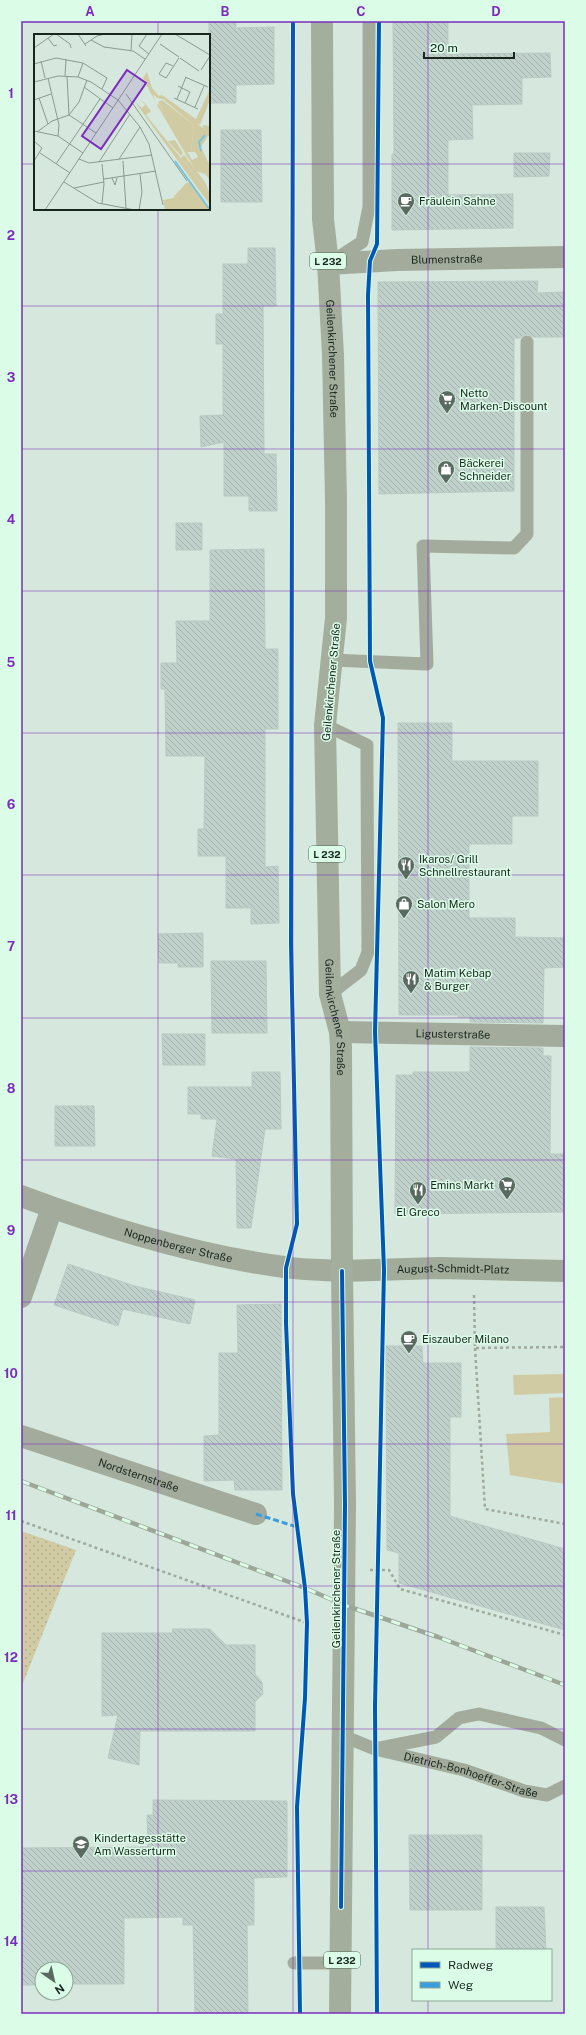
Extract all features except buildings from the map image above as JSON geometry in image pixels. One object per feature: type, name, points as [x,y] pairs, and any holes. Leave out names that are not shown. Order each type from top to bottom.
[{"type":"main road","name":"Geilenkirchener Straße","points":[[322,21],[323,219],[328,264],[333,355],[336,501],[336,618],[325,725],[330,994],[340,1032],[345,1437],[344,1736],[342,1963],[340,2014]]},
{"type":"main road","name":"August-Schmidt-Platz","points":[[342,1270],[473,1269],[565,1271]]},
{"type":"street","name":"Blumenstraße","points":[[328,264],[397,260],[565,257]]},
{"type":"street","name":"Ligusterstraße","points":[[340,1032],[565,1036]]},
{"type":"street","name":"Noppenberger Straße","points":[[21,1196],[52,1208],[142,1237],[257,1263],[286,1268],[342,1270]]},
{"type":"street","points":[[21,1296],[52,1208]]},
{"type":"street","name":"Nordsternstraße","points":[[21,1436],[256,1514]]},
{"type":"lane","points":[[328,264],[362,242],[369,207],[370,21]]},
{"type":"lane","points":[[332,660],[427,664],[423,546],[514,548],[527,534],[527,342]]},
{"type":"lane","points":[[325,725],[367,745],[368,952],[361,970],[330,994]]},
{"type":"lane","name":"Dietrich-Bonhoeffer-Straße","points":[[375,1749],[436,1737],[459,1718],[479,1714],[541,1728],[565,1740]]},
{"type":"lane","name":"Dietrich-Bonhoeffer-Straße","points":[[344,1736],[375,1749],[464,1770],[524,1790],[547,1795],[565,1786]]},
{"type":"lane","points":[[294,1963],[342,1963]]},
{"type":"path","points":[[473,1269],[475,1348],[485,1509],[565,1524]]},
{"type":"path","points":[[475,1348],[565,1347]]},
{"type":"path","points":[[21,1520],[307,1623]]},
{"type":"path","points":[[378,1562],[378,1577]]},
{"type":"path","points":[[344,1572],[389,1570],[400,1589],[565,1635]]},
{"type":"shaded area","points":[[565,1374],[565,1393],[514,1395],[513,1375]]},
{"type":"shaded area","points":[[565,1397],[565,1484],[510,1475],[506,1434],[550,1432],[549,1398]]},
{"type":"shaded area","points":[[21,1531],[76,1550],[21,1688]]},
{"type":"railway","points":[[21,1481],[305,1588],[344,1605],[438,1637],[565,1685]]},
{"type":"marked path","points":[[256,1514],[297,1527]]},
{"type":"cycle path","points":[[293,21],[291,945],[297,1224],[286,1268],[286,1323],[293,1494],[305,1588],[307,1623],[305,1698],[297,1807],[300,2014]]},
{"type":"cycle path","points":[[377,2014],[375,1706],[384,1270],[375,1032],[383,718],[370,661],[368,295],[370,261],[377,244],[379,21]]},
{"type":"cycle path","points":[[341,1907],[345,1505],[342,1271]]},
{"type":"place","name":"Fräulein Sahne","points":[[406,216]]},
{"type":"place","name":"Netto Marken-Discount","points":[[447,414]]},
{"type":"place","name":"Bäckerei Schneider","points":[[446,484]]},
{"type":"place","name":"Ikaros/ Grill Schnellrestaurant","points":[[406,880]]},
{"type":"place","name":"Salon Mero","points":[[404,919]]},
{"type":"place","name":"Matim Kebap & Burger","points":[[411,994]]},
{"type":"place","name":"Emins Markt","points":[[507,1200]]},
{"type":"place","name":"El Greco","points":[[418,1205]]},
{"type":"place","name":"Eiszauber Milano","points":[[409,1354]]},
{"type":"place","name":"Kindertagesstätte Am Wasserturm","points":[[81,1859]]}]
